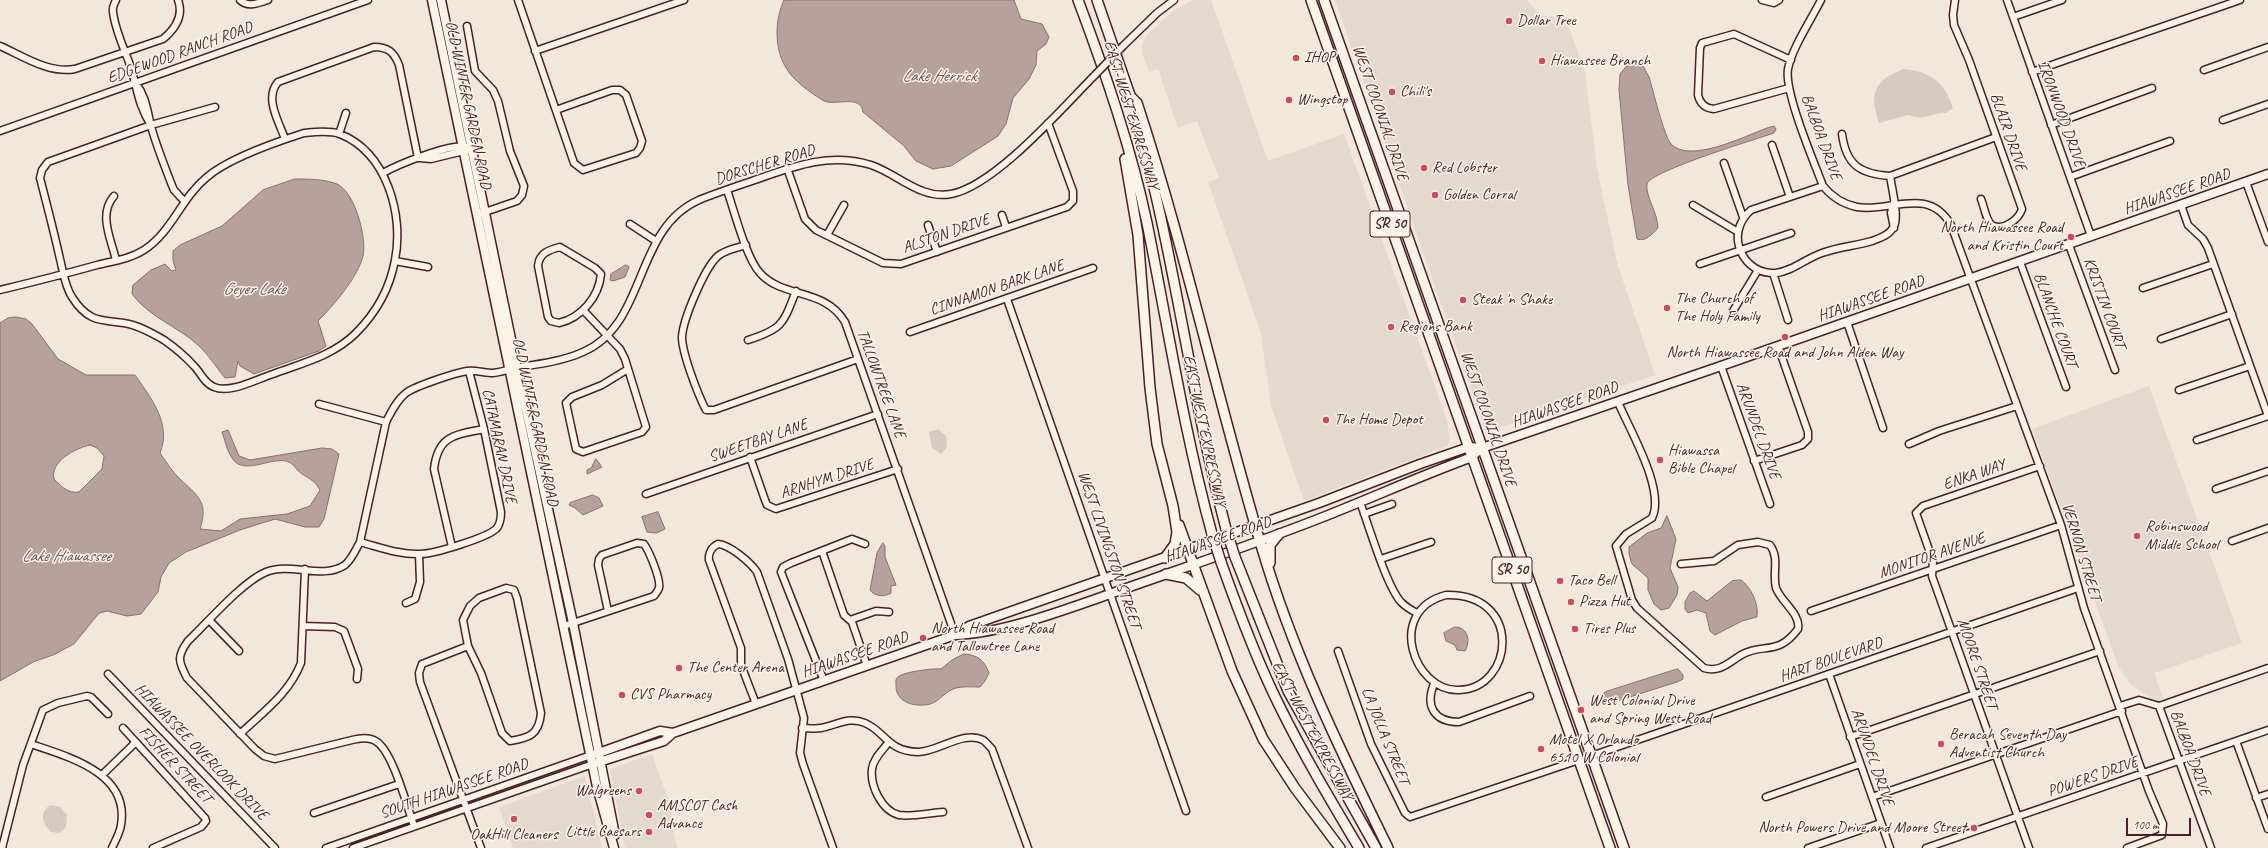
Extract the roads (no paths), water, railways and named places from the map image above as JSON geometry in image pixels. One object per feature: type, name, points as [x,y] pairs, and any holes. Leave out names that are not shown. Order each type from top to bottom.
[{"type":"highway","name":"EAST-WEST EXPRESSWAY","points":[[1078,0],[1109,86],[1146,222],[1199,485],[1221,562],[1238,610],[1278,704],[1308,760],[1359,848]]},
{"type":"highway","name":"EAST-WEST EXPRESSWAY","points":[[1098,0],[1130,96],[1152,182],[1202,432],[1226,529],[1235,557],[1288,691],[1376,848]]},
{"type":"highway","name":"WEST COLONIAL DRIVE","points":[[1311,0],[1610,848]]},
{"type":"highway","name":"WEST COLONIAL DRIVE","points":[[1324,0],[1624,848]]},
{"type":"highway","points":[[1130,96],[1137,103],[1173,220],[1270,573],[1312,687],[1337,743],[1388,848]]},
{"type":"highway","points":[[1358,135],[1371,131]]},
{"type":"highway","points":[[1125,141],[1124,156],[1138,235],[1150,388],[1157,444],[1173,506],[1203,595],[1232,671],[1263,739],[1295,788],[1340,848]]},
{"type":"highway","points":[[1398,249],[1417,281],[1425,285]]},
{"type":"highway","points":[[1412,290],[1418,290],[1422,294],[1440,341],[1446,346]]},
{"type":"highway","points":[[1165,558],[1176,544],[1177,538],[1173,506]]},
{"type":"highway","points":[[1270,573],[1270,545],[1279,534]]},
{"type":"highway","points":[[1511,568],[1529,598],[1538,604]]},
{"type":"highway","points":[[1166,574],[1186,578],[1203,595]]},
{"type":"highway","points":[[1527,614],[1537,621],[1554,650]]},
{"type":"highway","points":[[1564,717],[1583,752],[1591,756]]},
{"type":"highway","points":[[1579,760],[1587,765],[1606,799]]},
{"type":"main road","name":"OLD WINTER GARDEN ROAD","points":[[432,0],[481,214],[591,755],[615,848]]},
{"type":"main road","name":"OLD WINTER GARDEN ROAD","points":[[441,0],[466,149]]},
{"type":"main road","name":"HIAWASSEE ROAD","points":[[593,764],[664,741],[673,733],[955,635],[969,626],[1256,526],[1469,447],[1482,448],[1618,402],[2268,174]]},
{"type":"main road","name":"OLD WINTER GARDEN ROAD","points":[[513,368],[573,623],[602,762],[615,848]]},
{"type":"main road","name":"HIAWASSEE ROAD","points":[[955,635],[972,635],[1015,624],[1260,541],[1360,502],[1408,481],[1472,457],[1482,448]]},
{"type":"main road","name":"HIAWASSEE ROAD","points":[[591,755],[660,731],[673,733]]},
{"type":"street","points":[[116,0],[112,10],[136,82],[136,93],[144,115],[151,125],[174,190],[185,202]]},
{"type":"street","points":[[0,46],[49,67],[63,71],[163,39],[174,30],[180,7],[178,0]]},
{"type":"street","points":[[240,0],[244,4],[254,5],[268,0]]},
{"type":"street","name":"EDGEWOOD RANCH ROAD","points":[[0,131],[368,0]]},
{"type":"street","points":[[518,0],[574,163],[583,170],[636,153],[640,148],[642,141],[626,96],[620,90],[612,90],[556,110]]},
{"type":"street","points":[[535,51],[684,0]]},
{"type":"street","name":"DORSCHER ROAD","points":[[469,371],[494,373],[574,356],[590,349],[607,336],[624,314],[656,241],[666,225],[682,210],[697,201],[787,168],[816,161],[837,159],[857,162],[885,170],[926,193],[950,194],[969,188],[1006,162],[1048,123],[1157,13],[1174,0]]},
{"type":"street","points":[[1762,0],[1774,3],[1779,0]]},
{"type":"street","name":"BALBOA DRIVE","points":[[1821,0],[1791,60],[1788,76],[1789,88],[1822,184],[1832,197],[1857,207],[1868,208],[1893,204],[1926,204],[1945,215],[1955,234],[1971,279]]},
{"type":"street","name":"BLAIR DRIVE","points":[[1955,0],[1952,15],[1954,25],[1969,60],[2022,209],[2016,221],[1998,227],[1993,226],[1989,222],[1981,199]]},
{"type":"street","name":"IRONWOOD DRIVE","points":[[2007,0],[2091,236]]},
{"type":"street","points":[[2013,17],[2062,0]]},
{"type":"street","points":[[2032,72],[2127,37],[2157,30],[2240,0]]},
{"type":"street","points":[[467,26],[475,71],[493,90],[498,101],[510,151],[524,186],[522,195],[518,201],[481,214]]},
{"type":"street","points":[[1789,88],[1714,109],[1705,107],[1700,101],[1698,95],[1700,48],[1702,43],[1734,34],[1791,60]]},
{"type":"street","points":[[285,139],[272,103],[272,94],[278,82],[285,78],[374,47],[385,47],[394,54],[399,65],[418,158]]},
{"type":"street","points":[[2204,70],[2268,47]]},
{"type":"street","points":[[2051,125],[2152,88]]},
{"type":"street","points":[[2223,120],[2268,104]]},
{"type":"street","points":[[0,290],[64,274],[130,256],[152,244],[164,233],[185,202],[206,177],[228,164],[285,139],[315,132],[338,134],[357,144],[369,155],[382,173],[391,195],[398,234],[395,261],[384,297],[370,316],[344,344],[324,356],[234,387],[223,389],[215,388],[206,382],[189,361],[173,346],[153,333],[127,323],[101,320],[90,316],[79,307],[70,296],[64,274],[40,178],[42,170],[48,162],[151,125],[214,107]]},
{"type":"street","points":[[338,134],[346,113]]},
{"type":"street","name":"ALSTON DRIVE","points":[[787,168],[805,219],[816,230],[883,263],[892,265],[901,264],[1067,207],[1074,201],[1073,191],[1048,123]]},
{"type":"street","points":[[1842,134],[1844,150],[1859,169],[1873,175],[1890,176],[1996,136]]},
{"type":"street","points":[[2070,177],[2170,141]]},
{"type":"street","points":[[1772,145],[1790,197]]},
{"type":"street","points":[[382,173],[399,164],[418,158],[431,159],[466,149]]},
{"type":"street","points":[[1724,163],[1743,218]]},
{"type":"street","points":[[1822,184],[1790,197],[1751,210],[1743,218],[1738,232],[1740,250],[1744,259],[1758,270],[1773,273],[1784,271],[1821,253],[1882,237],[1894,228],[1891,213],[1893,204],[1890,176]]},
{"type":"street","points":[[2246,182],[2268,242]]},
{"type":"street","name":"TALLOWTREE LANE","points":[[727,190],[751,259],[760,272],[772,281],[827,302],[838,310],[845,322],[898,469],[955,635]]},
{"type":"street","points":[[114,196],[108,203],[105,212],[116,260]]},
{"type":"street","points":[[828,235],[844,205]]},
{"type":"street","points":[[1693,205],[1738,232]]},
{"type":"street","points":[[2181,205],[2188,226],[2203,239],[2232,314],[2268,416],[2197,440]]},
{"type":"street","points":[[1002,214],[1006,227]]},
{"type":"street","points":[[630,224],[656,241]]},
{"type":"street","points":[[928,224],[937,252]]},
{"type":"street","points":[[1700,264],[1791,233]]},
{"type":"street","name":"KRISTIN COURT","points":[[2069,244],[2115,370]]},
{"type":"street","points":[[746,245],[719,255],[710,264],[687,319],[682,336],[684,350],[706,410],[714,410],[858,359]]},
{"type":"street","points":[[560,247],[595,268],[601,274],[595,294],[583,310],[566,322],[559,324],[551,321],[548,316],[538,266],[542,254],[560,247]]},
{"type":"street","points":[[395,261],[428,268]]},
{"type":"street","name":"BLANCHE COURT","points":[[2020,262],[2066,387]]},
{"type":"street","points":[[2143,288],[2213,264]]},
{"type":"street","name":"CINNAMON BARK LANE","points":[[910,332],[1093,268]]},
{"type":"street","points":[[1733,311],[1758,270]]},
{"type":"street","points":[[1773,273],[1788,320]]},
{"type":"street","name":"VERNON STREET","points":[[1971,279],[2061,525],[2078,588],[2160,814],[2163,832],[2159,837],[2146,841]]},
{"type":"street","points":[[748,340],[770,333],[779,326],[785,319],[796,291]]},
{"type":"street","name":"WEST LIVINGSTON STREET","points":[[1007,298],[1186,811]]},
{"type":"street","points":[[583,310],[620,349],[628,369],[646,427],[642,432],[583,452],[576,449],[566,403],[572,397],[602,385],[628,369]]},
{"type":"street","points":[[2161,339],[2232,314]]},
{"type":"street","points":[[1847,322],[1883,428]]},
{"type":"street","points":[[1754,460],[1802,445],[1808,439],[1808,432],[1778,346]]},
{"type":"street","name":"ARUNDEL DRIVE","points":[[1721,366],[1770,504]]},
{"type":"street","points":[[2179,390],[2250,366]]},
{"type":"street","points":[[414,826],[399,784],[384,749],[376,741],[364,738],[275,759],[264,756],[240,734],[187,678],[180,664],[180,652],[188,641],[209,620],[251,581],[267,572],[282,569],[332,570],[345,565],[360,542],[386,422],[395,406],[406,393],[469,371]]},
{"type":"street","name":"CATAMARAN DRIVE","points":[[360,542],[393,550],[419,554],[452,546],[486,535],[497,528],[501,520],[484,429],[469,371]]},
{"type":"street","points":[[1618,402],[1648,469],[1656,505],[1655,512],[1648,523],[1626,534],[1616,546],[1632,600],[1637,608],[1704,668],[1711,670],[1729,664],[1743,654],[1776,648],[1794,635],[1798,629],[1797,619],[1776,586],[1776,556],[1770,545],[1758,542],[1738,545],[1714,561],[1681,564]]},
{"type":"street","points":[[319,404],[386,422]]},
{"type":"street","points":[[1909,444],[1939,431],[2017,406]]},
{"type":"street","name":"SWEETBAY LANE","points":[[646,494],[878,414]]},
{"type":"street","points":[[452,546],[434,469],[435,459],[445,440],[458,434],[484,429]]},
{"type":"street","name":"ARNHYM DRIVE","points":[[750,457],[765,500],[768,505],[776,509],[898,469]]},
{"type":"street","name":"ENKA WAY","points":[[1917,510],[1923,506],[2040,466]]},
{"type":"street","points":[[2216,489],[2268,471]]},
{"type":"street","points":[[1360,502],[1381,559],[1401,602],[1417,613]]},
{"type":"street","points":[[1364,514],[1392,504]]},
{"type":"street","name":"MOORE STREET","points":[[1917,510],[1917,516],[1933,561],[1932,576],[2029,848]]},
{"type":"street","name":"MONITOR AVENUE","points":[[1811,611],[2061,525]]},
{"type":"street","points":[[2232,541],[2268,528]]},
{"type":"street","points":[[824,681],[781,572],[783,567],[787,565],[852,539],[865,544]]},
{"type":"street","points":[[1381,559],[1431,542]]},
{"type":"street","points":[[564,626],[654,596],[659,590],[660,583],[648,549],[644,544],[637,543],[602,555],[599,559],[598,565],[608,611]]},
{"type":"street","points":[[756,704],[742,665],[741,648],[709,560],[712,549],[718,544],[726,546],[753,566],[757,572],[788,659],[804,718],[800,753],[833,848]]},
{"type":"street","points":[[822,551],[844,615],[850,620],[867,666]]},
{"type":"street","points":[[406,603],[415,599],[418,591],[419,554]]},
{"type":"street","points":[[240,734],[285,692],[295,677],[301,664],[305,569]]},
{"type":"street","points":[[506,588],[514,590],[517,598],[541,713],[540,724],[535,732],[526,738],[510,741],[506,739],[481,673],[468,646],[463,620],[470,606],[479,598],[506,588]]},
{"type":"street","name":"HART BOULEVARD","points":[[1591,756],[2078,588]]},
{"type":"street","points":[[1459,595],[1472,598],[1483,604],[1501,625],[1504,638],[1502,652],[1490,676],[1481,683],[1460,690],[1434,684],[1422,669],[1415,654],[1411,638],[1412,624],[1417,613],[1423,605],[1434,598],[1459,595]]},
{"type":"street","points":[[850,620],[876,611],[889,612]]},
{"type":"street","points":[[209,620],[239,651]]},
{"type":"street","points":[[303,626],[335,627],[344,632],[358,670],[357,679]]},
{"type":"street","points":[[468,646],[429,660],[422,664],[419,673],[420,682],[481,848]]},
{"type":"street","points":[[1850,736],[2100,651]]},
{"type":"street","name":"LA JOLLA STREET","points":[[1338,652],[1383,772],[1405,813],[1410,817],[1420,815],[1579,760]]},
{"type":"street","points":[[2159,706],[2268,668]]},
{"type":"street","name":"HIAWASSEE OVERLOOK DRIVE","points":[[108,674],[275,848]]},
{"type":"street","name":"ARUNDEL DRIVE","points":[[1829,674],[1890,848]]},
{"type":"street","points":[[1434,684],[1430,695],[1434,712],[1440,718],[1450,722],[1459,722],[1530,696]]},
{"type":"street","points":[[2,848],[23,765],[44,710],[58,703],[87,696],[91,697],[108,714]]},
{"type":"street","name":"BALBOA DRIVE","points":[[1872,797],[1996,755],[2121,709],[2139,700],[2159,706],[2211,848]]},
{"type":"street","points":[[802,728],[820,728],[850,720],[871,726],[888,743],[904,750],[917,752],[928,751],[968,738],[983,740],[992,749],[1028,848]]},
{"type":"street","name":"FISHER STREET","points":[[123,728],[202,814],[206,821],[201,827],[153,848]]},
{"type":"street","name":"POWERS DRIVE","points":[[1926,848],[2268,730]]},
{"type":"street","points":[[2236,741],[2268,829]]},
{"type":"street","points":[[102,775],[136,742]]},
{"type":"street","points":[[888,743],[874,762],[872,770],[873,780],[881,803],[887,809],[899,815],[943,812]]},
{"type":"street","points":[[31,744],[84,764],[102,775],[113,787],[122,812],[121,827],[112,848]]},
{"type":"street","name":"SOUTH HIAWASSEE ROAD","points":[[326,848],[591,755]]},
{"type":"street","name":"SOUTH HIAWASSEE ROAD","points":[[352,848],[593,764]]},
{"type":"street","points":[[1766,797],[1860,764]]},
{"type":"street","points":[[314,813],[399,784]]},
{"type":"street","points":[[2256,798],[2268,794]]},
{"type":"street","points":[[1808,848],[1881,824]]},
{"type":"street","points":[[2127,848],[2146,841],[2148,848]]},
{"type":"water","name":"Lake Herrick","points":[[784,0],[1014,0],[1021,19],[1042,24],[1049,37],[1046,44],[1037,51],[1036,65],[1029,79],[1013,98],[1006,124],[998,136],[951,166],[933,169],[916,161],[904,146],[863,112],[858,103],[824,101],[792,76],[781,58],[777,42],[777,24]]},
{"type":"water","points":[[1637,62],[1643,66],[1649,77],[1668,139],[1671,144],[1680,149],[1691,151],[1704,150],[1732,142],[1767,128],[1774,126],[1776,129],[1774,133],[1727,148],[1666,171],[1653,178],[1647,184],[1647,189],[1656,216],[1658,228],[1649,237],[1640,240],[1637,239],[1628,185],[1619,90],[1620,74],[1629,63]]},
{"type":"water","name":"Geyer Lake","points":[[295,179],[332,182],[343,189],[349,196],[358,216],[363,238],[363,256],[351,282],[318,321],[326,346],[319,351],[254,374],[240,366],[238,361],[235,377],[225,378],[209,356],[198,345],[139,302],[132,294],[133,285],[151,270],[165,264],[172,271],[176,270],[173,261],[173,251],[180,245],[222,226],[263,190]]},
{"type":"water","points":[[626,265],[629,267],[625,277],[613,281],[610,280],[611,274]]},
{"type":"water","name":"Lake Hiawassee","points":[[16,317],[26,319],[32,324],[58,359],[86,375],[135,375],[153,402],[162,422],[163,442],[160,453],[170,468],[194,492],[201,502],[203,513],[200,529],[221,531],[240,519],[287,514],[310,506],[320,490],[314,482],[300,473],[291,463],[277,461],[252,466],[237,464],[229,452],[222,432],[228,430],[239,456],[250,460],[322,448],[332,449],[339,454],[324,519],[319,527],[305,527],[275,519],[240,530],[186,552],[169,563],[161,577],[158,592],[141,614],[127,616],[107,611],[99,613],[74,644],[53,655],[33,662],[0,681],[0,323],[8,318]],"holes":[[[90,445],[97,448],[104,456],[102,469],[79,492],[68,491],[54,479],[56,467],[65,456],[71,452]]]},
{"type":"water","points":[[596,459],[602,467],[587,474],[587,470],[591,468]]},
{"type":"water","points":[[593,495],[599,498],[603,506],[583,515],[569,505],[570,503]]},
{"type":"water","points":[[658,512],[665,529],[656,533],[647,532],[642,517]]},
{"type":"water","points":[[1667,516],[1676,539],[1670,568],[1678,587],[1677,595],[1669,608],[1661,610],[1654,604],[1648,590],[1648,578],[1632,564],[1629,554],[1629,547],[1647,533],[1661,528]]},
{"type":"water","points":[[883,543],[885,546],[885,557],[896,585],[891,586],[891,593],[880,596],[870,590],[877,553]]},
{"type":"water","points":[[1741,580],[1745,583],[1754,596],[1757,607],[1757,617],[1742,621],[1715,635],[1710,631],[1706,613],[1697,610],[1688,613],[1685,609],[1685,602],[1690,593],[1694,591],[1707,601],[1732,581]]},
{"type":"water","points":[[1455,627],[1463,629],[1467,635],[1468,643],[1465,651],[1457,650],[1455,645],[1446,641],[1444,633]]},
{"type":"water","points":[[964,654],[977,657],[987,668],[989,673],[980,687],[953,689],[929,705],[914,705],[901,699],[897,691],[896,679],[898,677],[912,672],[941,669],[952,660]]},
{"type":"water","points":[[1678,669],[1683,675],[1683,679],[1677,682],[1614,702],[1603,703],[1601,698],[1605,692]]},
{"type":"place","name":"Dollar Tree","points":[[1509,21]]},
{"type":"place","name":"IHOP","points":[[1296,58]]},
{"type":"place","name":"Hiawassee Branch","points":[[1542,61]]},
{"type":"place","name":"Chili's","points":[[1392,92]]},
{"type":"place","name":"Wingstop","points":[[1289,100]]},
{"type":"place","name":"Red Lobster","points":[[1424,168]]},
{"type":"place","name":"Golden Corral","points":[[1435,195]]},
{"type":"place","name":"North Hiawassee Road and Kristin Court","points":[[2071,237]]},
{"type":"place","name":"Steak 'n Shake","points":[[1463,300]]},
{"type":"place","name":"The Church of The Holy Family","points":[[1667,308]]},
{"type":"place","name":"Regions Bank","points":[[1391,327]]},
{"type":"place","name":"North Hiawassee Road and John Alden Way","points":[[1785,337]]},
{"type":"place","name":"The Home Depot","points":[[1326,420]]},
{"type":"place","name":"Hiawassa Bible Chapel","points":[[1660,460]]},
{"type":"place","name":"Robinswood Middle School","points":[[2137,536]]},
{"type":"place","name":"Taco Bell","points":[[1560,581]]},
{"type":"place","name":"Pizza Hut","points":[[1571,602]]},
{"type":"place","name":"Tires Plus","points":[[1575,629]]},
{"type":"place","name":"North Hiawassee Road and Tallowtree Lane","points":[[923,638]]},
{"type":"place","name":"The Center Arena","points":[[679,668]]},
{"type":"place","name":"CVS Pharmacy","points":[[622,695]]},
{"type":"place","name":"West Colonial Drive and Spring West Road","points":[[1581,710]]},
{"type":"place","name":"Beracah Seventh Day Adventist Church","points":[[1941,744]]},
{"type":"place","name":"Motel X Orlando 6510 W Colonial","points":[[1541,749]]},
{"type":"place","name":"Walgreens","points":[[639,791]]},
{"type":"place","name":"AMSCOT Cash Advance","points":[[649,815]]},
{"type":"place","name":"OakHill Cleaners","points":[[514,819]]},
{"type":"place","name":"North Powers Drive and Moore Street","points":[[1974,828]]},
{"type":"place","name":"Little Caesars","points":[[649,832]]}]
